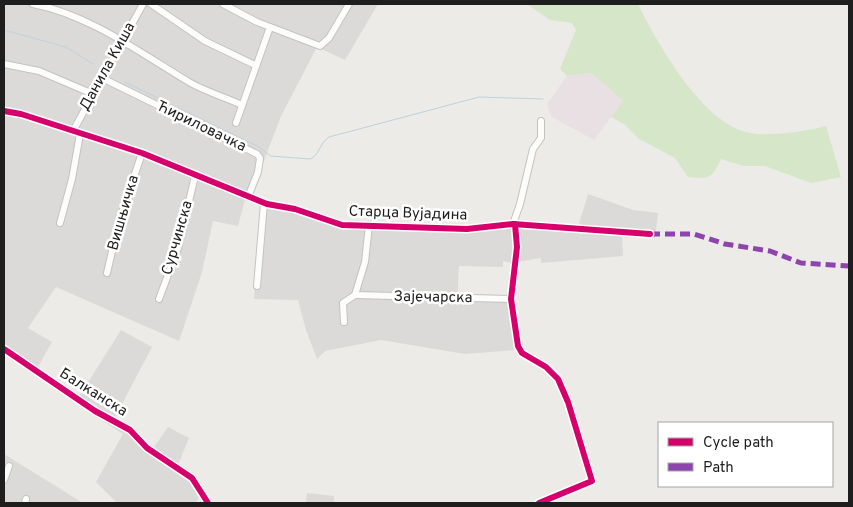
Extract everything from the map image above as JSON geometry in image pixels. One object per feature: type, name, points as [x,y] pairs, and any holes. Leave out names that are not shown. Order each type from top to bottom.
[{"type":"street","points":[[33,4],[73,17],[122,41],[191,83],[242,105]]},
{"type":"street","name":"Данила Киша","points":[[73,131],[143,4]]},
{"type":"street","points":[[151,4],[205,40],[255,65]]},
{"type":"street","points":[[223,4],[236,7],[270,27],[322,45],[329,38],[349,4]]},
{"type":"street","points":[[236,123],[270,27]]},
{"type":"street","points":[[4,64],[39,71],[93,94]]},
{"type":"street","name":"Ћириловачка","points":[[102,78],[257,154],[260,158],[258,172],[248,197]]},
{"type":"street","name":"Старца Вујадина","points":[[4,111],[21,114],[142,153],[264,203],[295,209],[336,224],[467,229],[514,224],[650,234]]},
{"type":"street","points":[[539,503],[592,480],[562,386],[553,372],[520,350],[514,328],[511,299],[517,247],[514,224],[533,149],[542,138],[541,121]]},
{"type":"street","points":[[60,223],[72,179],[80,134]]},
{"type":"street","name":"Вишњичка","points":[[108,272],[119,221],[142,153]]},
{"type":"street","name":"Сурчинска","points":[[159,299],[178,248],[195,176]]},
{"type":"street","points":[[257,286],[264,203]]},
{"type":"street","points":[[344,322],[343,303],[355,295],[366,256],[369,225]]},
{"type":"street","name":"Зајечарска","points":[[355,295],[511,299]]},
{"type":"street","name":"Балканска","points":[[4,349],[95,411],[130,430],[147,448],[192,478],[208,503]]},
{"type":"street","points":[[4,480],[9,466]]},
{"type":"shaded area","points":[[4,4],[378,4],[345,60],[317,47],[281,116],[251,195],[346,227],[477,226],[515,222],[545,222],[578,227],[588,194],[633,210],[658,213],[655,238],[622,237],[623,256],[541,263],[541,258],[511,263],[503,261],[503,267],[459,266],[457,300],[509,301],[515,350],[465,354],[381,340],[325,351],[317,359],[306,330],[298,300],[254,299],[261,205],[245,199],[238,226],[213,221],[202,272],[179,341],[56,287],[28,328],[52,342],[34,374],[4,352]]},
{"type":"shaded area","points":[[591,73],[623,101],[594,140],[552,117],[547,104],[567,76]]},
{"type":"shaded area","points":[[121,330],[152,347],[112,423],[129,432],[150,453],[168,427],[189,438],[175,472],[194,486],[199,498],[195,503],[117,503],[96,482],[123,434],[75,403]]},
{"type":"shaded area","points":[[4,454],[83,503],[4,503]]},
{"type":"shaded area","points":[[307,493],[334,496],[334,503],[306,503]]},
{"type":"green space","points":[[527,4],[638,4],[670,60],[699,99],[715,115],[732,127],[758,134],[788,133],[826,126],[841,177],[811,183],[765,166],[743,166],[721,159],[715,171],[709,176],[701,178],[688,177],[675,158],[639,139],[624,124],[611,117],[623,101],[591,73],[567,76],[560,69],[576,30],[572,23],[550,20]]},
{"type":"waterway","points":[[4,30],[66,47],[93,64]]},
{"type":"waterway","points":[[125,82],[257,146],[271,156],[310,159],[329,137],[479,97],[543,99]]},
{"type":"marked path","points":[[650,234],[694,234],[725,244],[770,251],[801,263],[849,266]]},
{"type":"cycle path","points":[[4,111],[21,114],[142,153],[267,204],[295,209],[342,225],[467,229],[513,224],[650,234]]},
{"type":"cycle path","points":[[515,224],[517,247],[511,299],[518,346],[522,353],[546,367],[558,379],[568,402],[592,481],[539,503]]},
{"type":"cycle path","points":[[4,349],[95,411],[130,430],[147,448],[192,478],[208,503]]}]
